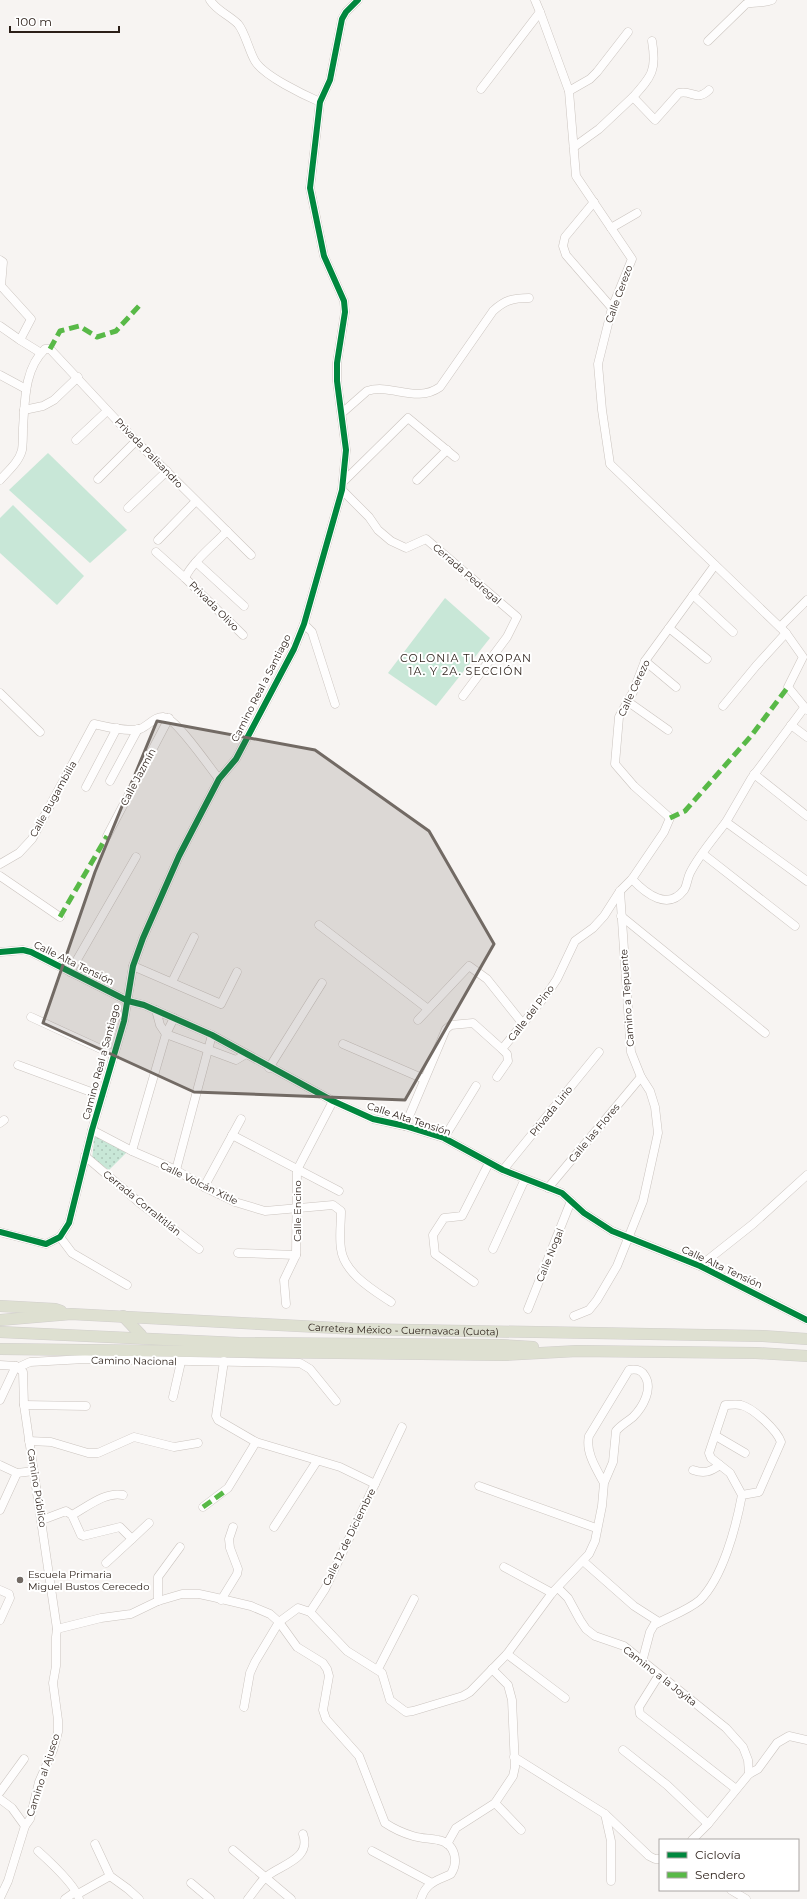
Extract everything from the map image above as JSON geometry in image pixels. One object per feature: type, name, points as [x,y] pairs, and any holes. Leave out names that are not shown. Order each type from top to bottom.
[{"type":"highway","points":[[0,1306],[55,1309],[71,1314]]},
{"type":"highway","name":"Carretera México - Cuernavaca (Cuota)","points":[[0,1320],[71,1314],[356,1329],[762,1336],[807,1339]]},
{"type":"highway","points":[[123,1316],[141,1335]]},
{"type":"highway","points":[[0,1327],[234,1341],[311,1339],[334,1336],[356,1329]]},
{"type":"highway","points":[[0,1332],[239,1343],[501,1345],[577,1351]]},
{"type":"highway","points":[[0,1349],[504,1355],[577,1351],[756,1353],[807,1356]]},
{"type":"street","points":[[210,0],[224,15],[239,25],[256,63],[299,92],[320,102]]},
{"type":"street","name":"Camino Real a Santiago","points":[[60,1236],[69,1223],[92,1130],[124,1021],[133,966],[143,938],[179,856],[219,779],[236,759],[281,675],[304,624],[345,480],[346,450],[337,382],[345,312],[344,301],[324,256],[310,188],[320,102],[330,80],[342,19],[346,12],[358,0]]},
{"type":"street","name":"Calle Cerezo","points":[[535,0],[569,91],[576,176],[632,259],[612,308],[598,364],[602,410],[610,464],[783,630],[804,661],[788,688],[805,709]]},
{"type":"street","points":[[708,41],[746,4],[766,3],[772,0]]},
{"type":"street","points":[[481,89],[540,12]]},
{"type":"street","points":[[569,91],[590,79],[598,72],[628,32]]},
{"type":"street","points":[[574,147],[599,129],[633,97],[653,70],[655,57],[652,41]]},
{"type":"street","points":[[633,97],[655,120],[679,93],[699,96],[703,95],[709,90]]},
{"type":"street","points":[[594,202],[565,237],[563,246],[566,255],[612,308]]},
{"type":"street","points":[[611,228],[636,213]]},
{"type":"street","points":[[0,260],[3,262],[1,286],[31,319],[20,340]]},
{"type":"street","points":[[342,413],[367,391],[371,390],[420,394],[432,393],[440,387],[493,311],[501,303],[512,298],[529,298]]},
{"type":"street","points":[[0,326],[41,353],[29,376],[26,389],[22,449],[19,457],[0,480]]},
{"type":"street","name":"Privada Palisandro","points":[[41,353],[45,349],[50,349],[78,377],[136,441],[251,554]]},
{"type":"street","points":[[0,375],[26,389]]},
{"type":"street","points":[[24,410],[43,406],[54,400],[78,377]]},
{"type":"street","points":[[76,440],[107,410]]},
{"type":"street","points":[[345,480],[408,418],[455,457]]},
{"type":"street","points":[[98,479],[136,441]]},
{"type":"street","points":[[417,480],[447,450]]},
{"type":"street","points":[[128,508],[167,472]]},
{"type":"street","name":"Cerrada Pedregal","points":[[342,490],[369,517],[378,530],[391,541],[406,548],[426,539],[517,617],[507,637],[463,696]]},
{"type":"street","points":[[158,540],[196,501]]},
{"type":"street","name":"Privada Olivo","points":[[186,578],[188,572],[196,562],[227,531]]},
{"type":"street","name":"Privada Olivo","points":[[156,552],[186,578],[243,635]]},
{"type":"street","name":"Privada Olivo","points":[[196,562],[244,606]]},
{"type":"street","name":"Calle Cerezo","points":[[620,891],[632,879],[664,832],[670,818],[634,786],[615,764],[619,717],[628,701],[645,661],[715,564]]},
{"type":"street","points":[[693,595],[734,632]]},
{"type":"street","points":[[723,706],[807,600]]},
{"type":"street","points":[[304,624],[312,632],[335,704]]},
{"type":"street","points":[[669,628],[707,659]]},
{"type":"street","points":[[645,661],[676,686]]},
{"type":"street","points":[[0,693],[40,732]]},
{"type":"street","points":[[628,701],[668,730]]},
{"type":"street","points":[[632,879],[645,892],[663,901],[677,898],[685,889],[690,873],[726,822],[754,774],[805,709]]},
{"type":"street","points":[[86,787],[117,728],[138,729],[163,717],[169,718],[191,741],[219,779]]},
{"type":"street","name":"Calle Jazmín","points":[[107,836],[169,718]]},
{"type":"street","name":"Calle Bugambilia","points":[[0,864],[19,853],[32,839],[94,724],[117,728]]},
{"type":"street","points":[[792,724],[807,737]]},
{"type":"street","points":[[110,781],[138,729]]},
{"type":"street","points":[[754,774],[807,816]]},
{"type":"street","points":[[726,822],[807,882]]},
{"type":"street","points":[[703,854],[795,926]]},
{"type":"street","points":[[70,972],[136,857]]},
{"type":"street","points":[[0,876],[60,917]]},
{"type":"street","name":"Camino a Tepuente","points":[[574,1316],[589,1310],[597,1300],[617,1266],[643,1201],[658,1133],[650,1091],[641,1077],[630,1052],[620,891]]},
{"type":"street","name":"Calle del Pino","points":[[497,1077],[508,1061],[507,1054],[502,1049],[557,979],[575,941],[593,928],[604,916],[620,891]]},
{"type":"street","points":[[622,916],[765,1033]]},
{"type":"street","points":[[319,925],[428,1009]]},
{"type":"street","points":[[172,982],[194,937]]},
{"type":"street","name":"Calle Alta Tensión","points":[[0,952],[23,950],[31,952],[128,1001],[156,1010],[212,1035],[333,1101],[373,1119],[405,1126],[444,1138],[503,1170],[562,1193],[596,1222],[628,1238],[700,1266],[807,1320]]},
{"type":"street","points":[[133,966],[220,1004],[237,972]]},
{"type":"street","points":[[418,1020],[468,966],[487,979],[523,1024]]},
{"type":"street","points":[[270,1068],[322,983]]},
{"type":"street","points":[[156,1010],[160,1025],[166,1034],[208,1051],[236,1060],[246,1054]]},
{"type":"street","points":[[31,1017],[114,1055]]},
{"type":"street","points":[[132,1151],[166,1034],[174,1018]]},
{"type":"street","points":[[405,1126],[446,1029],[451,1025],[473,1023],[502,1049]]},
{"type":"street","points":[[176,1170],[212,1035]]},
{"type":"street","points":[[343,1044],[424,1079]]},
{"type":"street","name":"Privada Lirio","points":[[503,1170],[599,1052]]},
{"type":"street","points":[[18,1065],[102,1096]]},
{"type":"street","name":"Calle las Flores","points":[[548,1188],[641,1077]]},
{"type":"street","points":[[444,1138],[476,1086]]},
{"type":"street","name":"Calle Encino","points":[[286,1304],[284,1280],[296,1255],[298,1208],[297,1170],[333,1101]]},
{"type":"street","points":[[204,1187],[241,1119]]},
{"type":"street","name":"Calle Volcán Xitle","points":[[92,1130],[132,1151],[176,1170],[204,1187],[235,1202],[265,1211],[333,1205],[340,1211],[341,1250],[346,1265],[372,1289],[392,1302]]},
{"type":"street","points":[[232,1135],[339,1191]]},
{"type":"street","name":"Cerrada Corraltitlán","points":[[86,1156],[142,1204],[199,1249]]},
{"type":"street","points":[[474,1282],[435,1254],[433,1235],[444,1218],[462,1216],[489,1163]]},
{"type":"street","points":[[700,1266],[752,1224],[807,1175]]},
{"type":"street","points":[[493,1249],[525,1179]]},
{"type":"street","name":"Calle Nogal","points":[[528,1309],[572,1201]]},
{"type":"street","points":[[0,1232],[46,1244],[60,1236],[72,1253],[127,1285]]},
{"type":"street","points":[[238,1253],[296,1255]]},
{"type":"street","name":"Camino Nacional","points":[[18,1366],[30,1362],[86,1359],[181,1362],[251,1361],[300,1363],[306,1365],[336,1401]]},
{"type":"street","points":[[224,1361],[216,1416],[218,1420],[256,1442],[340,1467],[375,1484]]},
{"type":"street","points":[[172,1396],[181,1362]]},
{"type":"street","points":[[0,1365],[18,1366],[0,1400]]},
{"type":"street","name":"Camino Público","points":[[18,1366],[23,1372],[24,1405],[58,1629]]},
{"type":"street","points":[[244,1707],[250,1673],[279,1622],[298,1608],[310,1612],[347,1651],[378,1668],[382,1673],[390,1700],[406,1712],[413,1712],[463,1696],[470,1692],[506,1654],[555,1591],[589,1554],[595,1541],[596,1528],[602,1506],[604,1483],[613,1462],[616,1431],[637,1412],[648,1391],[648,1381],[643,1373],[636,1369],[629,1370],[589,1436],[587,1443],[596,1469],[604,1483]]},
{"type":"street","points":[[24,1405],[86,1406]]},
{"type":"street","points":[[642,1662],[650,1632],[654,1625],[690,1607],[699,1600],[708,1590],[724,1560],[742,1495],[730,1472],[711,1458],[709,1453],[716,1436],[723,1407],[725,1405],[740,1405],[751,1409],[779,1436],[781,1442],[759,1492],[742,1495]]},
{"type":"street","name":"Calle 12 de Diciembre","points":[[310,1612],[324,1589],[402,1427]]},
{"type":"street","points":[[716,1436],[745,1453]]},
{"type":"street","points":[[29,1441],[51,1442],[88,1453],[98,1454],[134,1437],[174,1446],[198,1443]]},
{"type":"street","points":[[203,1508],[224,1492],[256,1442]]},
{"type":"street","points":[[274,1527],[318,1461]]},
{"type":"street","points":[[0,1465],[17,1473],[34,1471]]},
{"type":"street","points":[[693,1470],[702,1474],[720,1465]]},
{"type":"street","points":[[0,1510],[17,1473]]},
{"type":"street","points":[[478,1486],[596,1528]]},
{"type":"street","points":[[72,1515],[112,1494],[123,1495]]},
{"type":"street","points":[[42,1520],[66,1511],[72,1515],[81,1535],[83,1536],[116,1527],[122,1529],[132,1539]]},
{"type":"street","points":[[106,1563],[149,1523]]},
{"type":"street","points":[[221,1600],[237,1574],[238,1569],[230,1548],[229,1539],[232,1528]]},
{"type":"street","points":[[158,1601],[158,1577],[180,1547]]},
{"type":"street","points":[[583,1561],[634,1606],[659,1622]]},
{"type":"street","points":[[504,1567],[555,1591]]},
{"type":"street","points":[[0,1620],[10,1598],[9,1594],[2,1590]]},
{"type":"street","name":"Camino a la Joyita","points":[[555,1591],[568,1598],[580,1620],[595,1636],[624,1646],[726,1728],[743,1747],[748,1760],[749,1774]]},
{"type":"street","points":[[58,1629],[101,1618],[131,1614],[158,1601],[182,1594],[199,1594],[261,1610],[279,1622],[298,1647],[323,1663],[327,1669],[329,1676],[322,1710],[326,1719],[359,1756],[385,1823],[413,1836],[440,1840],[447,1844],[454,1853],[456,1861],[455,1867],[451,1874],[430,1882],[423,1892],[421,1899]]},
{"type":"street","points":[[378,1668],[414,1599]]},
{"type":"street","name":"Camino al Ajusco","points":[[0,1898],[8,1881],[30,1819],[39,1782],[53,1750],[58,1732],[58,1720],[53,1683],[56,1666],[56,1637],[58,1629]]},
{"type":"street","points":[[506,1654],[565,1698]]},
{"type":"street","points":[[447,1844],[456,1828],[495,1803],[513,1776],[515,1767],[512,1700],[508,1685],[492,1669]]},
{"type":"street","points":[[659,1675],[639,1707],[640,1714],[736,1789]]},
{"type":"street","points":[[693,1839],[708,1824],[749,1774],[758,1769],[777,1743],[789,1736],[796,1736],[807,1740]]},
{"type":"street","points":[[623,1750],[667,1785],[708,1824]]},
{"type":"street","points":[[514,1757],[605,1814],[649,1856],[659,1859]]},
{"type":"street","points":[[0,1792],[24,1759]]},
{"type":"street","points":[[0,1799],[12,1808],[25,1830]]},
{"type":"street","points":[[495,1803],[521,1830]]},
{"type":"street","points":[[605,1814],[611,1841],[611,1881]]},
{"type":"street","points":[[248,1899],[265,1878],[273,1871],[284,1867],[298,1856],[305,1846],[303,1834]]},
{"type":"street","points":[[96,1844],[110,1876],[128,1889],[138,1899]]},
{"type":"street","points":[[233,1850],[291,1899]]},
{"type":"street","points":[[38,1851],[62,1875],[77,1895]]},
{"type":"street","points":[[372,1851],[430,1882]]},
{"type":"street","points":[[65,1899],[77,1895],[110,1876]]},
{"type":"street","points":[[191,1883],[210,1899]]},
{"type":"street","points":[[733,1891],[746,1899]]},
{"type":"highlighted area","points":[[157,721],[315,750],[429,831],[494,944],[405,1100],[194,1092],[43,1023],[95,872]]},
{"type":"green space","points":[[48,453],[127,530],[90,563],[9,490]]},
{"type":"green space","points":[[13,505],[84,576],[57,605],[0,553],[0,518]]},
{"type":"green space","points":[[445,598],[490,638],[436,706],[388,673]]},
{"type":"green space","points":[[95,1133],[127,1152],[109,1170],[92,1159]]},
{"type":"marked path","points":[[50,349],[60,331],[79,326],[97,337],[116,331],[139,306]]},
{"type":"marked path","points":[[670,818],[685,811],[751,736],[788,687]]},
{"type":"marked path","points":[[60,917],[107,836]]},
{"type":"marked path","points":[[203,1507],[224,1492]]},
{"type":"cycle path","points":[[0,1232],[46,1244],[60,1237],[69,1223],[92,1130],[124,1021],[133,966],[143,938],[179,856],[219,779],[236,759],[294,649],[304,624],[342,490],[346,450],[337,381],[337,363],[345,312],[344,301],[324,256],[310,188],[320,102],[330,80],[342,19],[346,12],[358,0]]},
{"type":"cycle path","points":[[0,952],[23,950],[31,952],[128,1001],[144,1005],[212,1035],[333,1101],[373,1119],[405,1126],[444,1138],[503,1170],[562,1193],[584,1213],[612,1231],[700,1266],[807,1320]]},
{"type":"place","name":"Escuela Primaria Miguel Bustos Cerecedo","points":[[20,1580]]},
{"type":"district","name":"COLONIA TLAXOPAN 1A. Y 2A. SECCIÓN","points":[[466,664]]}]
